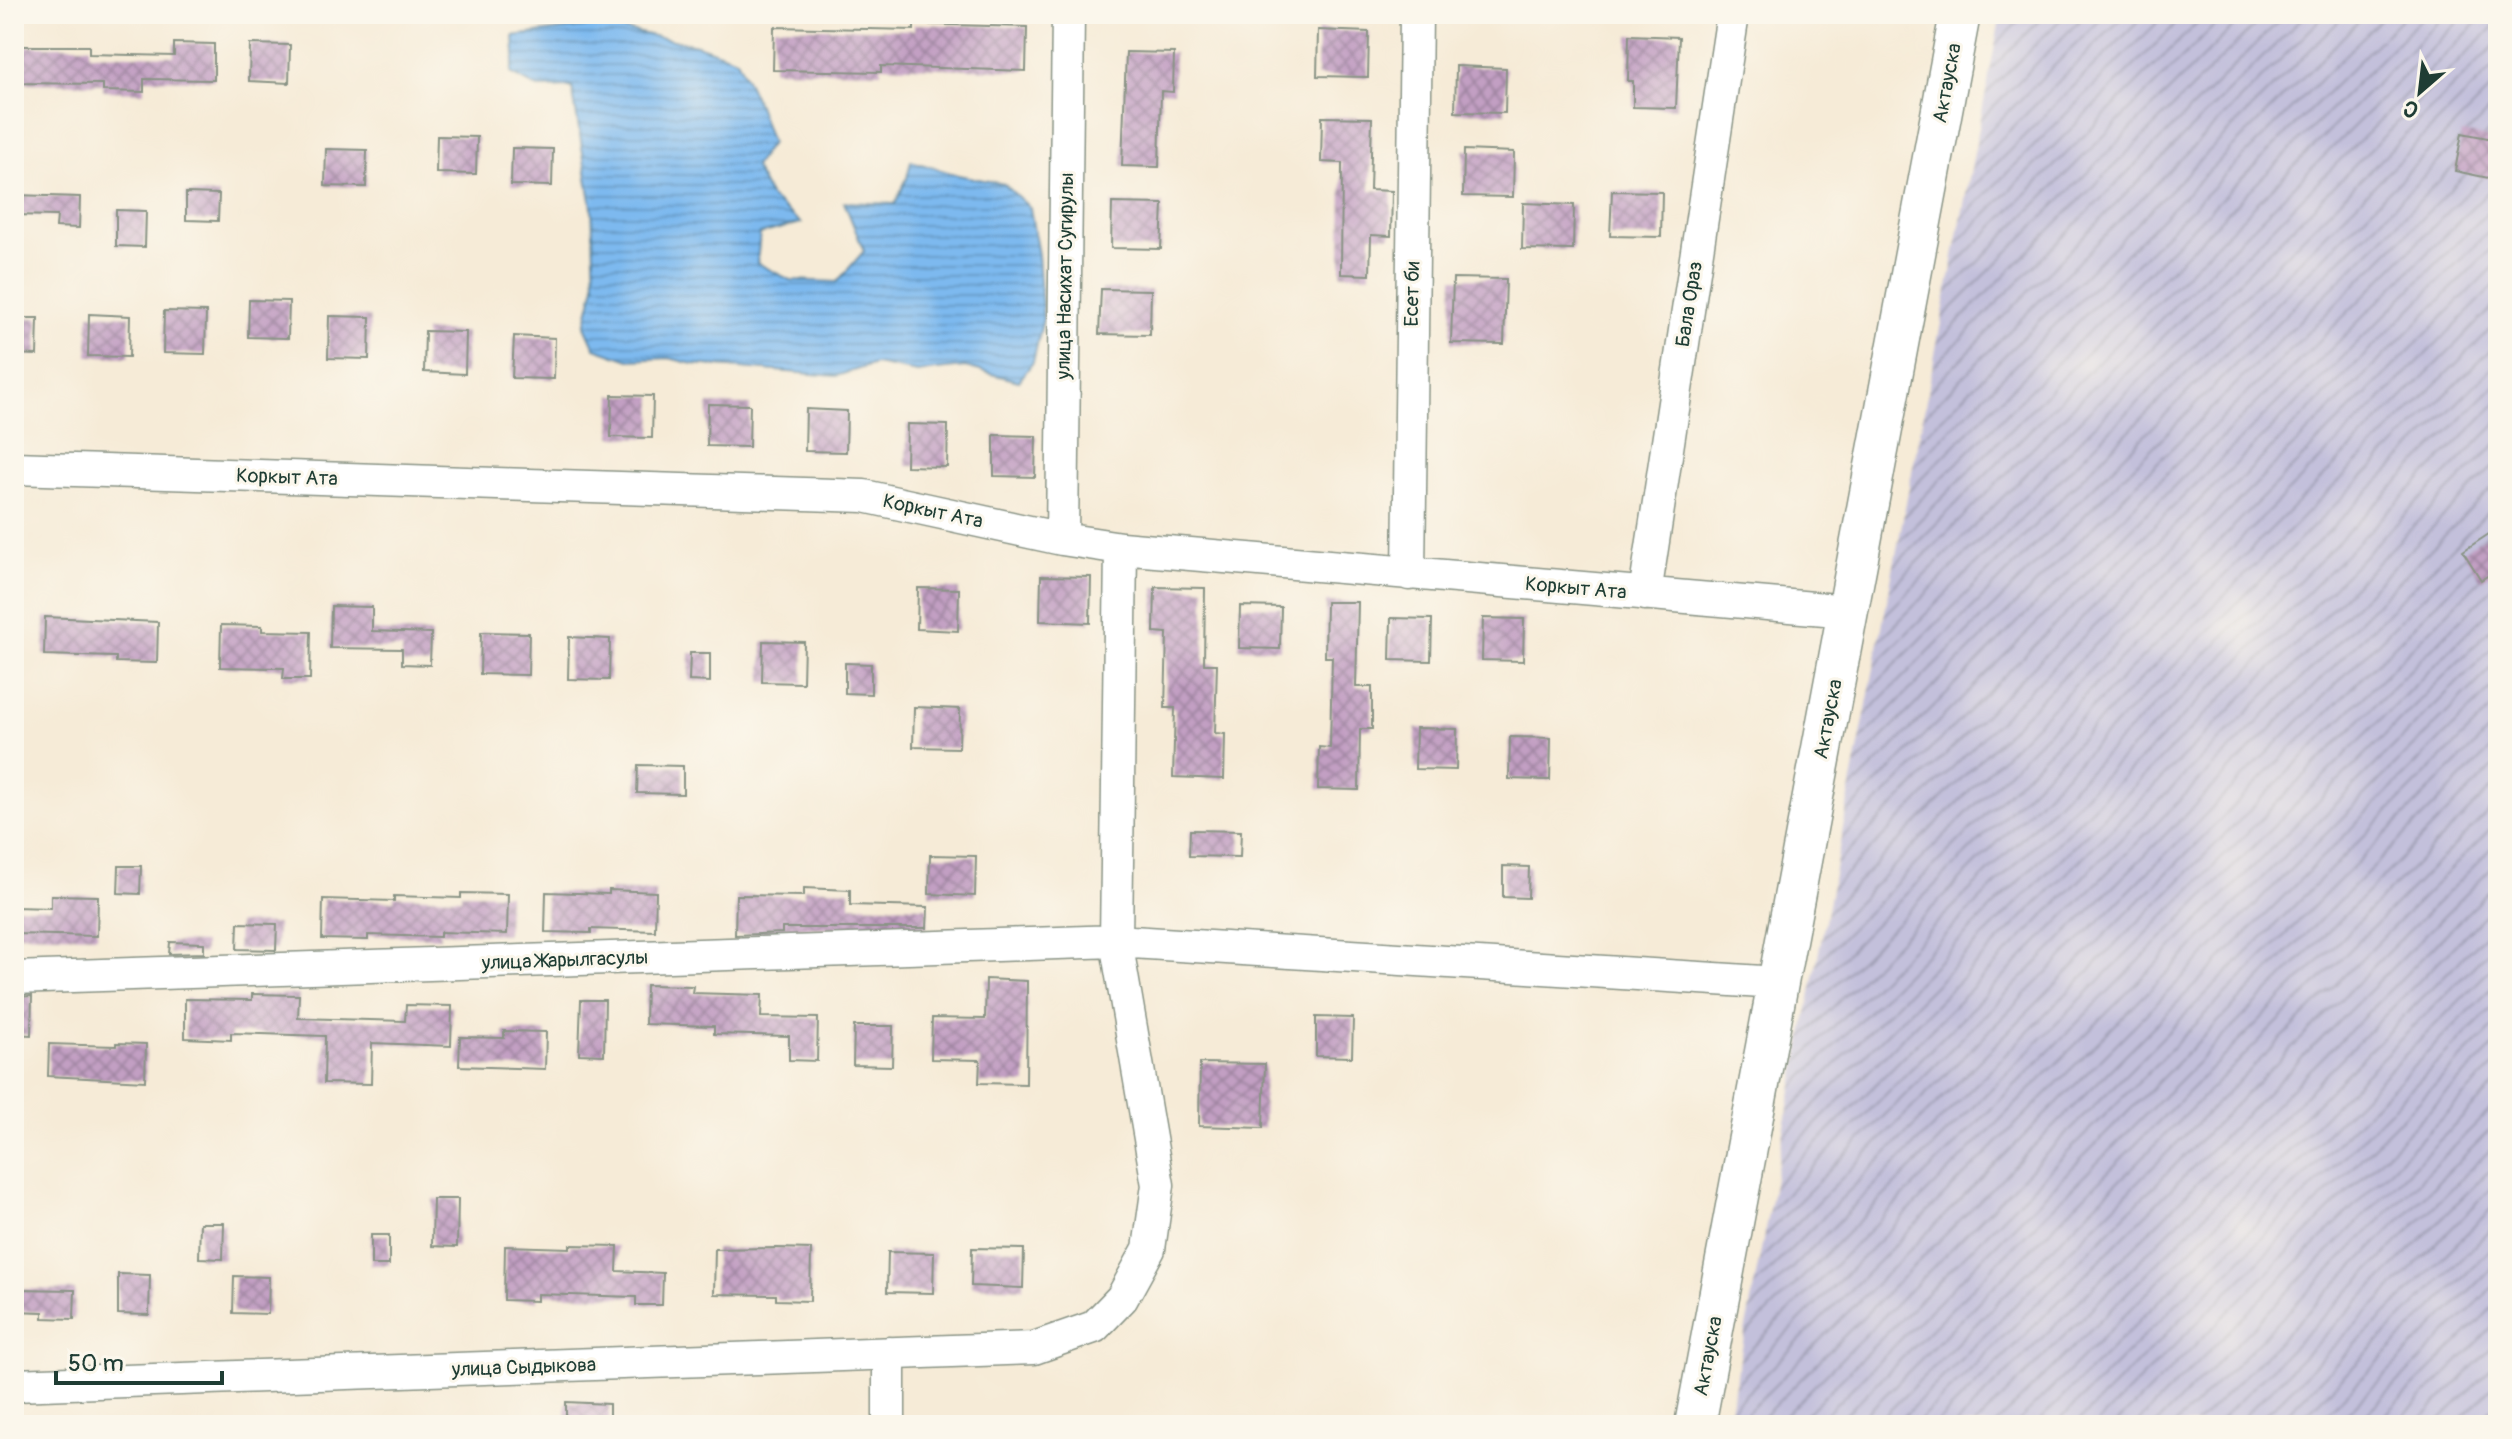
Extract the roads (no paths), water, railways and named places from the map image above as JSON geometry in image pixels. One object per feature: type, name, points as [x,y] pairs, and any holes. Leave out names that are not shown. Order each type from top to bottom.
[{"type":"main road","name":"Актауска","points":[[1695,1425],[1960,14]]},
{"type":"street","name":"улица Насихат Сугирулы","points":[[1062,539],[1068,14]]},
{"type":"street","name":"Есет би","points":[[1409,574],[1416,14]]},
{"type":"street","name":"Бала Ораз","points":[[1645,594],[1733,14]]},
{"type":"street","name":"Коркыт Ата","points":[[14,468],[864,496],[1062,539],[1121,548],[1848,611]]},
{"type":"street","name":"улица Сыдыкова","points":[[14,1385],[1034,1348],[1094,1327],[1122,1298],[1149,1249],[1158,1185],[1116,941],[1121,548]]},
{"type":"street","name":"улица Жарылгасулы","points":[[14,978],[1116,941],[1778,983]]},
{"type":"street","points":[[889,1353],[889,1425]]},
{"type":"water","points":[[601,25],[697,45],[737,59],[771,143],[754,167],[770,197],[801,223],[760,234],[757,263],[790,280],[837,282],[864,251],[844,202],[895,204],[911,161],[1004,184],[1030,208],[1038,255],[1043,319],[1033,362],[1019,381],[965,367],[917,372],[875,364],[836,376],[693,364],[669,358],[629,360],[595,348],[585,326],[595,285],[592,207],[572,87],[538,88],[511,73],[515,54],[514,36]]}]
